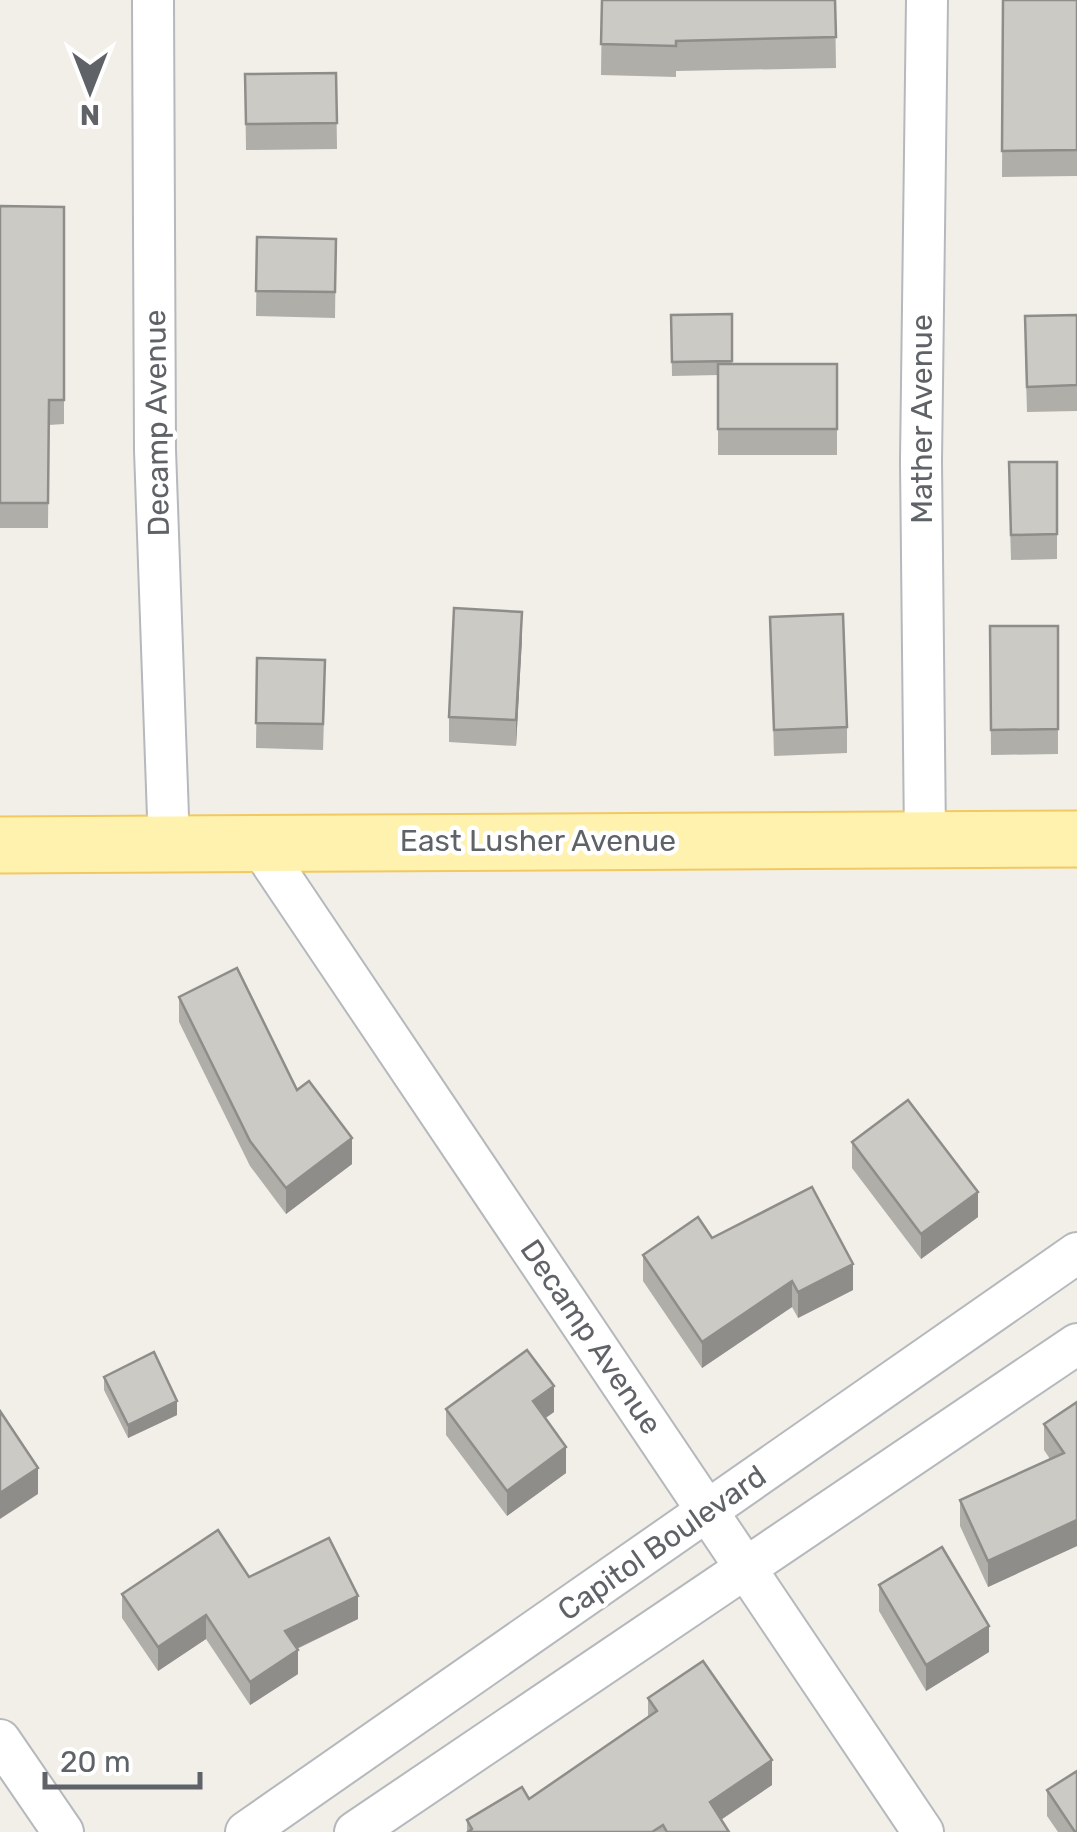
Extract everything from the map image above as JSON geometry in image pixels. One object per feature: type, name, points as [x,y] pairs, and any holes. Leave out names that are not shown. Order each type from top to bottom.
[{"type":"main road","name":"East Lusher Avenue","points":[[0,846],[1077,838]]},
{"type":"street","name":"Decamp Avenue","points":[[153,0],[155,450],[170,846]]},
{"type":"street","name":"Mather Avenue","points":[[925,838],[920,460],[927,0]]},
{"type":"street","name":"Decamp Avenue","points":[[258,843],[923,1832]]},
{"type":"street","name":"Capitol Boulevard","points":[[246,1832],[1077,1253]]},
{"type":"street","points":[[354,1832],[1077,1344]]},
{"type":"street","points":[[0,1740],[63,1832]]},
{"type":"building","points":[[602,0],[835,0],[836,37],[676,41],[676,46],[601,44]]},
{"type":"building","points":[[1003,0],[1077,0],[1077,150],[1002,151]]},
{"type":"building","points":[[336,73],[337,123],[246,124],[245,74]]},
{"type":"building","points":[[0,206],[64,207],[64,400],[49,400],[48,503],[0,503]]},
{"type":"building","points":[[257,237],[336,239],[335,292],[256,291]]},
{"type":"building","points":[[732,314],[732,361],[672,362],[671,315]]},
{"type":"building","points":[[1077,315],[1077,385],[1027,387],[1025,316]]},
{"type":"building","points":[[718,364],[837,364],[837,429],[718,429]]},
{"type":"building","points":[[1009,462],[1057,462],[1057,534],[1011,535]]},
{"type":"building","points":[[454,608],[522,612],[516,720],[449,717]]},
{"type":"building","points":[[843,614],[847,727],[774,730],[770,617]]},
{"type":"building","points":[[990,626],[1058,626],[1058,729],[991,730]]},
{"type":"building","points":[[257,658],[325,660],[323,724],[256,723]]},
{"type":"building","points":[[237,968],[297,1090],[309,1081],[352,1138],[286,1188],[250,1141],[179,997]]},
{"type":"building","points":[[908,1100],[978,1192],[921,1234],[852,1142]]},
{"type":"building","points":[[812,1187],[853,1264],[798,1292],[792,1281],[702,1342],[643,1255],[698,1217],[712,1238]]},
{"type":"building","points":[[527,1350],[554,1386],[533,1401],[566,1447],[507,1491],[446,1409]]},
{"type":"building","points":[[154,1352],[177,1401],[128,1425],[104,1377]]},
{"type":"building","points":[[1077,1402],[1077,1520],[988,1561],[960,1500],[1064,1453],[1044,1424]]},
{"type":"building","points":[[0,1411],[38,1468],[0,1493]]},
{"type":"building","points":[[218,1530],[249,1577],[329,1538],[358,1596],[285,1631],[298,1650],[250,1682],[206,1615],[158,1647],[122,1594]]},
{"type":"building","points":[[942,1547],[989,1626],[926,1665],[879,1585]]},
{"type":"building","points":[[703,1661],[772,1760],[710,1802],[729,1832],[667,1832],[663,1825],[652,1832],[468,1832],[472,1829],[467,1820],[522,1787],[529,1799],[657,1711],[648,1698]]},
{"type":"building","points":[[1077,1771],[1077,1832],[1075,1832],[1047,1790]]}]
